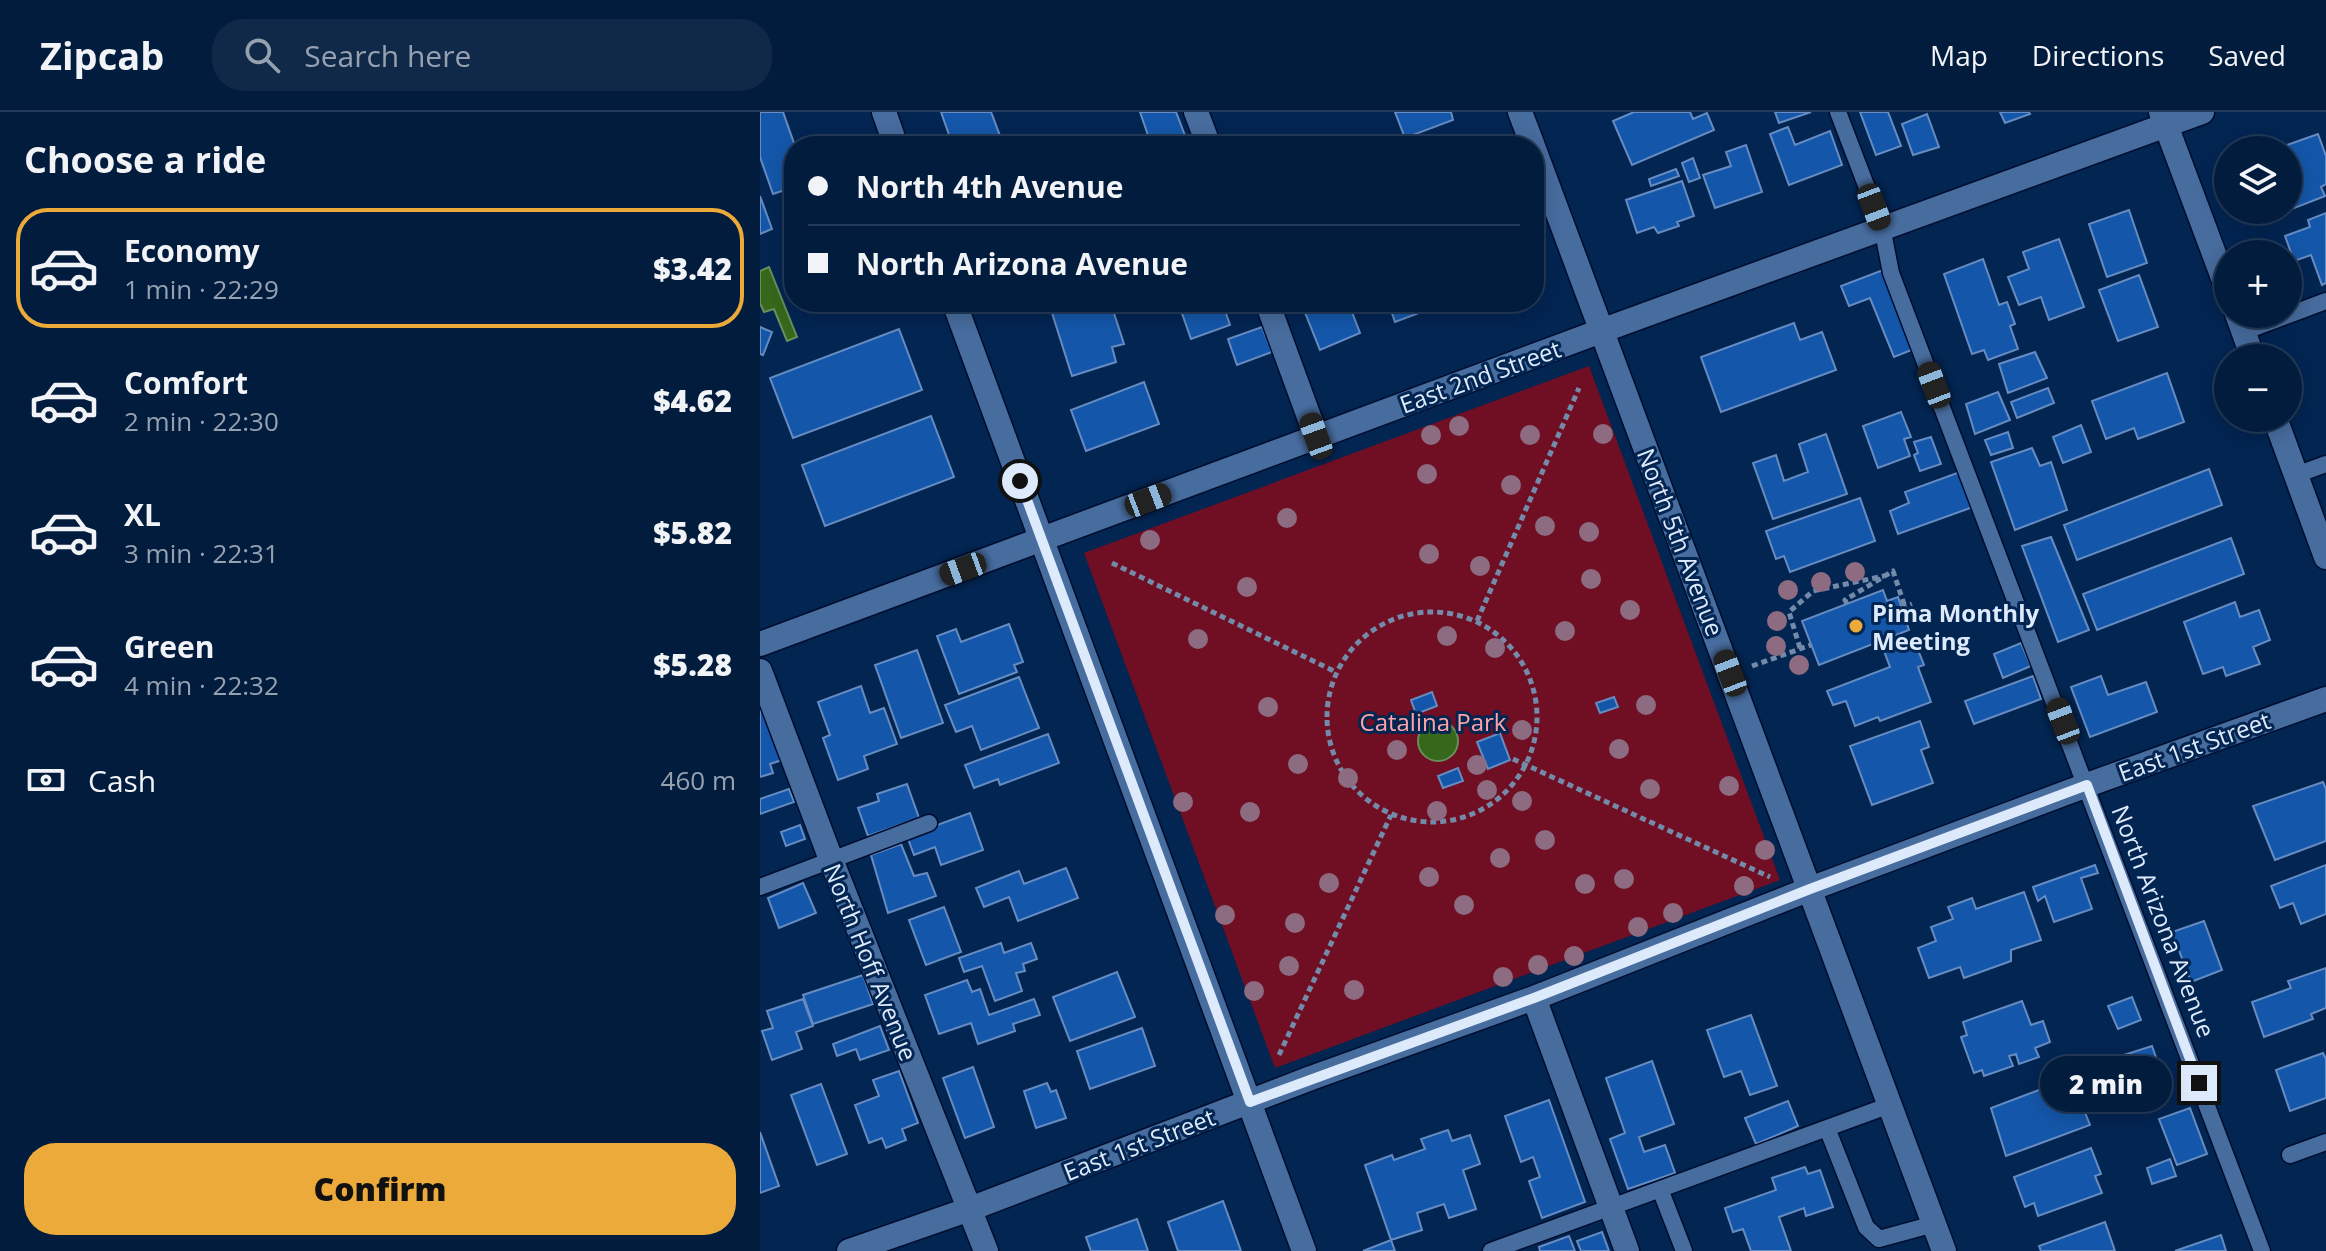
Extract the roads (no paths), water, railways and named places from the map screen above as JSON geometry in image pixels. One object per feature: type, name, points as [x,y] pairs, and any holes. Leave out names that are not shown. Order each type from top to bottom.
[{"type":"street","points":[[884,112],[892,136]]},
{"type":"street","points":[[1196,112],[1205,136]]},
{"type":"street","name":"North 5th Avenue","points":[[1520,112],[1530,136]]},
{"type":"street","name":"East 2nd Street","points":[[761,641],[1042,540],[2164,119],[2202,112]]},
{"type":"street","points":[[2164,119],[2214,253]]},
{"type":"street","name":"North 5th Avenue","points":[[1544,174],[1944,1251]]},
{"type":"street","points":[[958,312],[1304,1251]]},
{"type":"street","points":[[1271,312],[1316,436]]},
{"type":"street","points":[[2280,432],[2326,557]]},
{"type":"street","name":"North Hoff Avenue","points":[[760,671],[986,1251]]},
{"type":"street","name":"East 1st Street","points":[[849,1251],[970,1209],[1534,998],[1810,889],[2087,785],[2326,699]]},
{"type":"street","points":[[1534,998],[1627,1251]]},
{"type":"lane","name":"North Arizona Avenue","points":[[1838,112],[1882,227],[1891,273],[2262,1251]]},
{"type":"lane","points":[[2302,307],[2326,301]]},
{"type":"lane","points":[[2296,475],[2326,464]]},
{"type":"lane","points":[[760,887],[929,823]]},
{"type":"lane","points":[[1491,1251],[1890,1105]]},
{"type":"lane","points":[[1827,1128],[1866,1227],[1879,1239],[1934,1224]]},
{"type":"lane","points":[[2290,1155],[2326,1142]]},
{"type":"lane","points":[[1660,1189],[1684,1251]]},
{"type":"place","name":"Pima Monthly Meeting","points":[[1856,626]]},
{"type":"park label","name":"Catalina Park","points":[[1433,721]]}]
